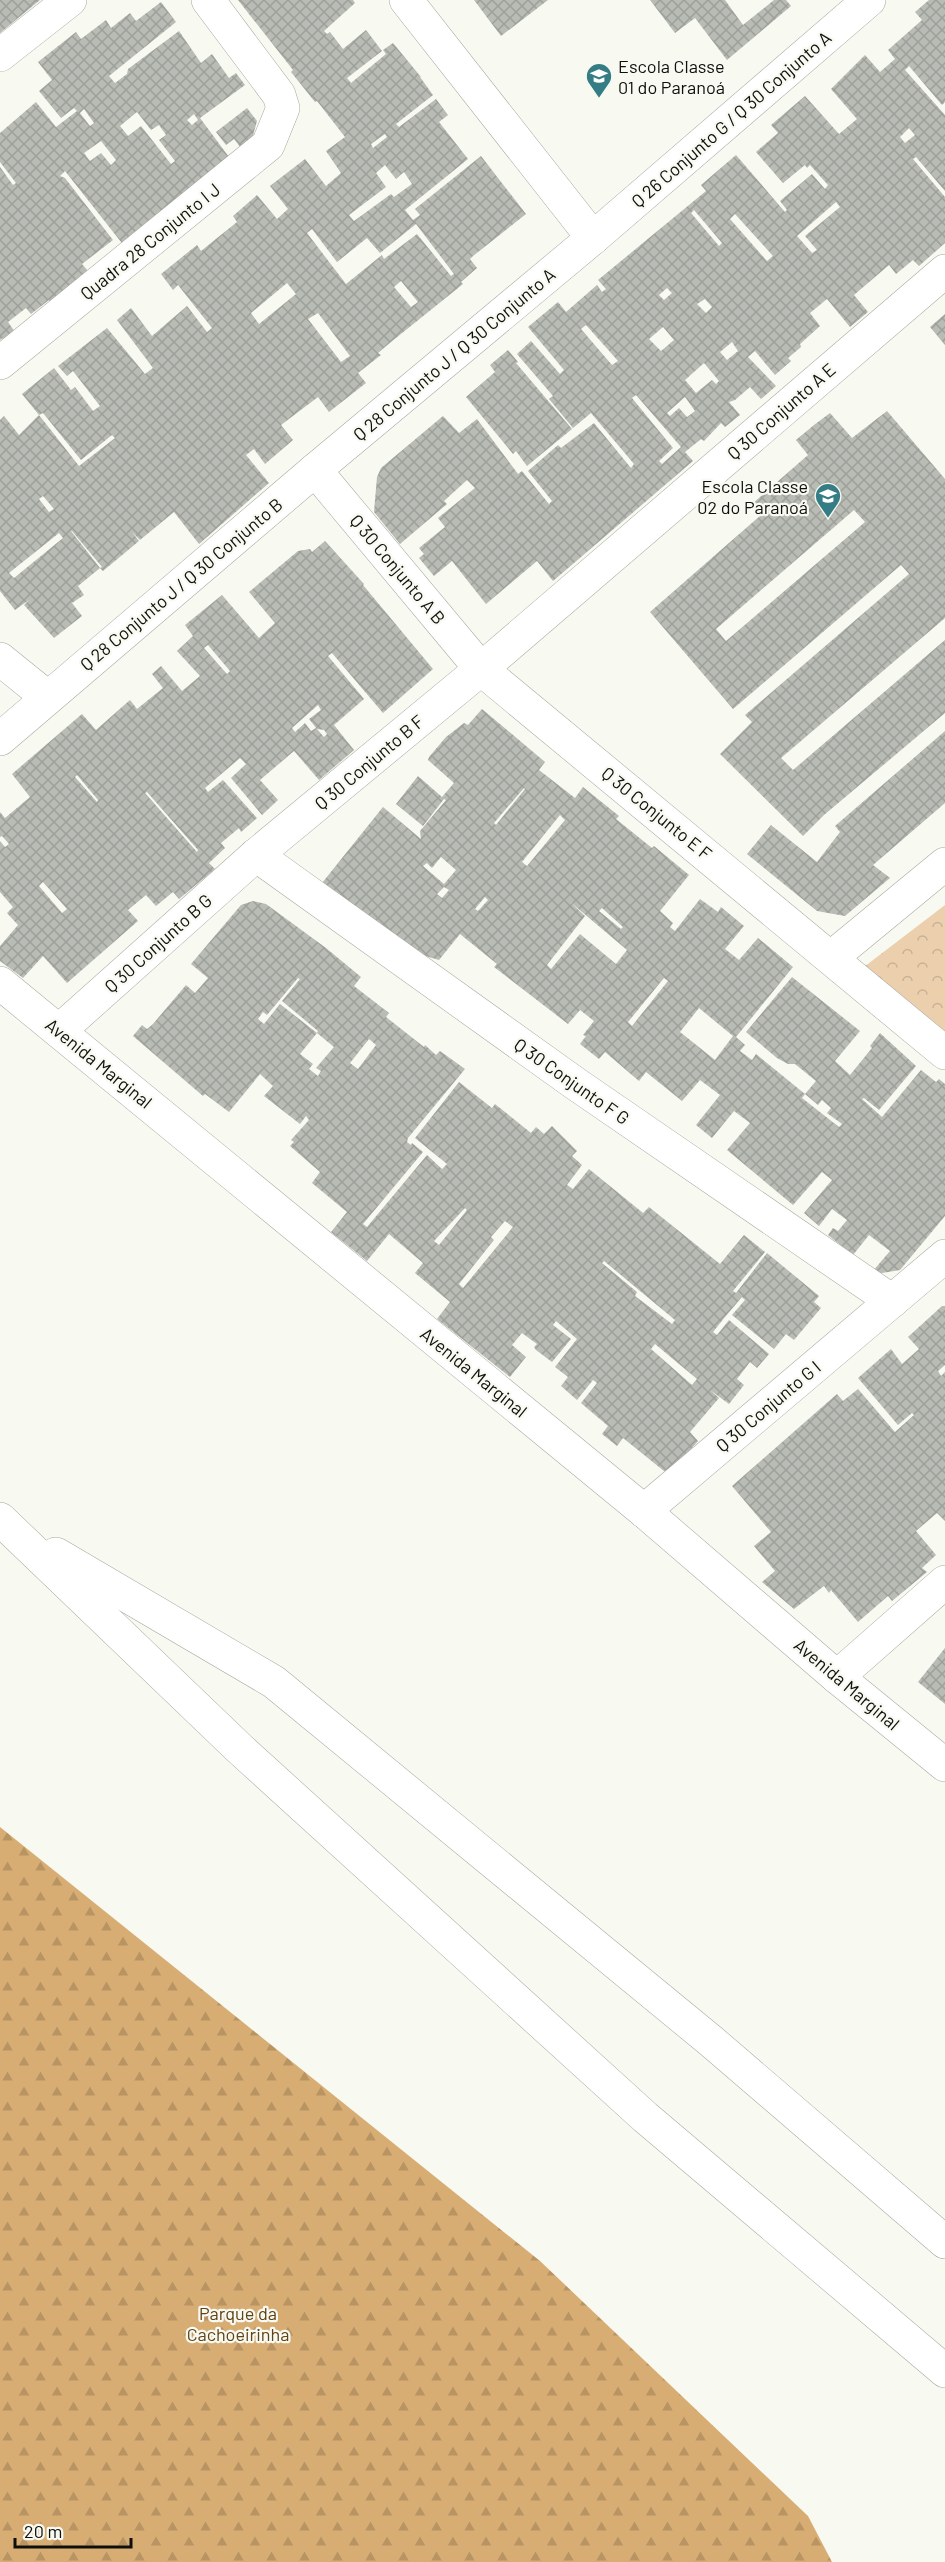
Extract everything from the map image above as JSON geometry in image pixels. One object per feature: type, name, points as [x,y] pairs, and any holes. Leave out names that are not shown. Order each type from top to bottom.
[{"type":"street","points":[[0,55],[70,0]]},
{"type":"street","name":"Quadra 28 Conjunto I J","points":[[0,363],[268,146],[283,108],[279,94],[208,0]]},
{"type":"street","points":[[406,0],[593,238]]},
{"type":"street","name":"Q 26 Conjunto G / Q 30 Conjunto A","points":[[593,238],[869,0]]},
{"type":"street","name":"Q 28 Conjunto J / Q 30 Conjunto A","points":[[315,470],[593,238]]},
{"type":"street","name":"Q 30 Conjunto A E","points":[[481,669],[945,271]]},
{"type":"street","name":"Q 30 Conjunto A B","points":[[315,470],[481,669]]},
{"type":"street","name":"Q 28 Conjunto J / Q 30 Conjunto B","points":[[0,739],[315,470]]},
{"type":"street","points":[[0,658],[47,697]]},
{"type":"street","name":"Q 30 Conjunto B F","points":[[256,855],[481,669]]},
{"type":"street","name":"Q 30 Conjunto E F","points":[[481,669],[832,957],[945,1053]]},
{"type":"street","name":"Q 30 Conjunto B G","points":[[59,1030],[256,855]]},
{"type":"street","name":"Q 30 Conjunto F G","points":[[256,855],[576,1084],[891,1301]]},
{"type":"street","points":[[832,957],[945,864]]},
{"type":"street","name":"Avenida Marginal","points":[[0,983],[644,1511],[837,1677],[945,1765]]},
{"type":"street","name":"Q 30 Conjunto G I","points":[[644,1511],[945,1256]]},
{"type":"street","points":[[6,1523],[274,1682],[711,2041],[945,2242]]},
{"type":"street","points":[[6,1523],[240,1749],[645,2117],[945,2371]]},
{"type":"street","points":[[837,1677],[945,1582]]},
{"type":"green space","points":[[945,905],[945,1049],[860,970]]},
{"type":"green space","name":"Parque da Cachoeirinha","points":[[0,1827],[540,2261],[808,2516],[832,2562],[0,2562]]},
{"type":"building","points":[[0,0],[40,0],[0,33]]},
{"type":"building","points":[[238,0],[353,0],[355,3],[324,31],[327,34],[330,32],[343,49],[366,30],[382,51],[347,78],[351,83],[386,54],[383,50],[393,43],[421,77],[433,95],[396,124],[399,127],[436,99],[448,115],[439,122],[468,159],[405,210],[413,220],[420,215],[415,209],[481,156],[526,214],[470,259],[477,268],[461,282],[463,284],[378,353],[381,355],[358,373],[366,383],[329,412],[318,397],[281,425],[293,440],[265,464],[254,449],[246,455],[269,483],[199,544],[174,512],[140,540],[132,532],[139,541],[103,571],[100,568],[78,586],[84,595],[72,603],[82,616],[54,638],[24,605],[29,600],[15,610],[0,591],[0,420],[4,416],[19,435],[39,415],[22,394],[54,368],[71,390],[75,387],[93,411],[100,406],[73,371],[67,376],[58,366],[107,328],[145,374],[153,368],[117,320],[131,308],[152,336],[187,306],[207,332],[212,328],[178,285],[173,290],[161,274],[197,245],[201,251],[237,222],[233,216],[257,195],[277,219],[288,209],[270,186],[305,159],[326,186],[341,173],[326,151],[345,137],[291,72],[293,70]],"holes":[[[385,134],[387,137],[373,148],[371,144]],[[385,165],[396,179],[404,172],[412,184],[394,197],[391,194],[354,221],[349,215],[386,187],[376,173]],[[416,224],[454,274],[451,276],[417,234],[384,259],[382,255],[346,284],[307,233],[312,229],[337,262],[367,238],[380,253]],[[401,281],[418,302],[411,307],[394,287]],[[287,283],[296,294],[259,324],[251,313]],[[318,313],[350,356],[341,362],[308,319]],[[43,413],[81,460],[112,435],[115,438],[79,466],[39,415]],[[43,496],[54,509],[49,512],[39,499]],[[72,531],[102,567],[100,568]],[[59,533],[63,538],[14,578],[9,573]]]},
{"type":"building","points":[[474,0],[548,0],[501,36]]},
{"type":"building","points":[[650,0],[725,0],[743,25],[774,0],[786,0],[791,6],[727,60],[695,18],[675,33]]},
{"type":"building","points":[[929,0],[945,0],[945,102],[942,105],[909,66],[905,70],[945,115],[945,191],[916,157],[913,159],[945,197],[945,243],[919,266],[913,260],[896,274],[889,265],[854,295],[868,312],[850,327],[827,299],[810,313],[820,326],[800,344],[801,347],[788,358],[791,361],[775,375],[755,351],[748,357],[776,386],[761,399],[750,387],[735,400],[729,402],[740,415],[725,427],[721,423],[704,441],[701,439],[685,452],[693,461],[553,581],[537,561],[486,604],[452,561],[434,576],[419,558],[424,554],[419,548],[445,527],[438,518],[475,488],[467,480],[444,501],[447,504],[400,544],[374,512],[377,477],[381,468],[443,416],[459,433],[477,419],[518,474],[522,471],[549,504],[552,501],[528,471],[558,445],[561,448],[594,423],[631,468],[634,464],[591,413],[573,428],[549,399],[553,396],[517,354],[531,341],[560,374],[564,370],[528,327],[558,302],[566,312],[597,285],[602,292],[606,289],[598,280],[706,191],[701,185],[736,155],[785,212],[787,210],[780,201],[812,174],[825,189],[828,185],[810,165],[807,168],[805,165],[783,183],[756,152],[778,133],[771,125],[805,96],[839,134],[857,119],[831,89],[865,55],[880,72],[895,59],[888,50],[922,20],[915,12]],"holes":[[[909,128],[915,135],[905,143],[900,137]],[[836,202],[840,207],[805,236],[817,250],[812,253],[797,236]],[[694,210],[722,243],[719,246],[691,213]],[[735,214],[773,256],[767,261],[730,219]],[[667,288],[672,293],[664,300],[659,295]],[[705,299],[712,307],[706,313],[697,304]],[[586,325],[618,361],[612,365],[581,329]],[[663,327],[674,340],[661,351],[649,339]],[[732,342],[738,351],[727,360],[720,352]],[[704,363],[719,381],[716,384],[712,380],[696,393],[685,380]],[[636,395],[681,447],[662,464],[659,461],[673,448],[632,398]],[[685,397],[695,411],[687,417],[679,408],[670,416],[667,413]]]},
{"type":"building","points":[[161,2],[176,22],[109,76],[115,83],[127,74],[128,69],[179,31],[201,63],[212,54],[229,78],[236,73],[245,85],[200,118],[229,157],[125,247],[65,171],[60,176],[65,178],[113,240],[82,264],[88,271],[50,302],[49,300],[31,314],[26,308],[8,322],[15,332],[4,340],[3,338],[0,340],[0,167],[13,185],[16,183],[0,162],[0,133],[36,102],[56,127],[77,111],[74,108],[61,118],[39,91],[52,80],[38,62],[76,32],[81,39],[106,20],[111,28],[130,13],[136,21]],"holes":[[[84,109],[94,123],[90,126],[80,113]],[[137,112],[151,130],[159,125],[166,135],[159,140],[175,161],[171,164],[141,126],[128,136],[120,126]],[[194,114],[198,120],[192,125],[187,120]],[[101,141],[116,160],[111,165],[101,153],[90,161],[84,153]]]},
{"type":"building","points":[[247,108],[257,121],[252,139],[241,148],[234,139],[226,145],[216,132]]},
{"type":"building","points":[[945,314],[945,345],[930,327]]},
{"type":"building","points":[[508,350],[518,362],[516,363],[572,429],[527,466],[516,451],[513,454],[466,397],[495,372],[490,365]]},
{"type":"building","points":[[887,411],[945,479],[945,618],[781,758],[793,770],[945,640],[945,713],[824,815],[803,836],[720,754],[752,722],[745,715],[909,574],[901,565],[733,709],[650,612],[761,515],[752,504],[808,455],[796,440],[830,413],[852,438]],"holes":[[[854,510],[865,522],[726,641],[716,629]]]},
{"type":"building","points":[[325,541],[364,584],[433,669],[383,713],[332,653],[328,656],[364,699],[334,725],[354,750],[319,780],[294,751],[260,780],[278,800],[262,815],[231,778],[246,764],[240,758],[205,788],[208,792],[223,780],[257,818],[241,832],[239,828],[221,843],[225,848],[209,863],[215,869],[179,899],[173,892],[156,906],[146,895],[128,910],[138,921],[67,983],[43,956],[23,978],[0,961],[0,946],[18,925],[7,913],[13,907],[0,892],[0,841],[5,847],[9,844],[2,836],[0,837],[0,812],[5,818],[30,797],[12,774],[82,714],[96,730],[130,700],[137,709],[163,688],[152,674],[161,666],[182,691],[200,676],[177,651],[193,636],[185,625],[222,595],[259,638],[275,623],[249,592],[298,551],[310,549],[312,552]],"holes":[[[208,645],[230,671],[227,674],[204,648]],[[318,705],[321,710],[309,719],[317,729],[324,730],[327,734],[324,737],[316,728],[311,731],[305,723],[295,732],[292,728]],[[77,775],[98,800],[97,802],[75,777]],[[147,792],[198,850],[197,852],[145,793]],[[43,882],[67,909],[62,913],[39,886]]]},
{"type":"building","points":[[482,709],[545,762],[539,770],[575,798],[583,787],[619,816],[616,819],[689,875],[660,911],[673,923],[670,927],[675,931],[700,899],[718,912],[721,907],[744,926],[725,949],[739,960],[758,938],[793,967],[736,1037],[745,1045],[740,1051],[752,1060],[756,1054],[805,1094],[816,1081],[795,1064],[788,1064],[777,1058],[746,1032],[792,977],[860,1031],[835,1061],[850,1075],[872,1048],[870,1046],[880,1033],[916,1066],[879,1110],[864,1098],[862,1099],[882,1117],[921,1070],[936,1082],[939,1079],[945,1084],[945,1216],[900,1270],[876,1274],[873,1271],[890,1251],[869,1235],[853,1255],[828,1235],[833,1228],[838,1231],[847,1220],[832,1209],[819,1226],[804,1213],[832,1180],[822,1172],[793,1205],[727,1150],[750,1123],[734,1111],[712,1138],[696,1125],[720,1095],[700,1080],[682,1101],[646,1072],[639,1081],[605,1052],[599,1059],[580,1044],[586,1036],[583,1035],[594,1021],[580,1010],[568,1024],[494,967],[497,964],[460,934],[439,960],[408,951],[322,883],[383,807],[421,839],[420,831],[446,800],[444,799],[423,826],[396,804],[418,776],[442,797],[454,783],[428,760],[429,757],[446,737],[464,723],[468,725]],"holes":[[[524,788],[525,789],[496,825],[494,823]],[[560,815],[565,820],[527,866],[522,862]],[[441,857],[456,870],[444,884],[423,866],[427,863],[432,868]],[[444,887],[449,890],[442,898],[437,894]],[[485,897],[488,900],[478,911],[475,909]],[[569,901],[627,950],[616,964],[580,934],[551,969],[547,965],[585,916]],[[602,908],[623,927],[621,929],[599,911]],[[664,978],[668,981],[632,1026],[628,1022]],[[699,1008],[733,1036],[715,1060],[680,1032]],[[805,1094],[818,1105],[822,1100],[831,1108],[827,1113],[842,1124],[839,1127],[802,1098]]]},
{"type":"building","points":[[945,731],[945,803],[873,865],[890,878],[845,916],[817,911],[747,854],[771,825],[817,862],[840,832],[835,826]]},
{"type":"building","points":[[253,901],[266,904],[361,977],[354,986],[389,1013],[386,1017],[436,1055],[440,1051],[465,1069],[408,1138],[407,1142],[411,1145],[412,1143],[423,1152],[363,1224],[367,1227],[427,1155],[442,1169],[447,1164],[415,1138],[459,1082],[492,1108],[495,1104],[531,1133],[536,1127],[544,1134],[552,1126],[577,1151],[572,1156],[582,1165],[567,1185],[573,1189],[589,1169],[643,1213],[649,1207],[720,1264],[744,1235],[765,1252],[733,1291],[736,1293],[767,1253],[819,1296],[814,1302],[821,1308],[794,1340],[786,1334],[774,1349],[732,1315],[745,1300],[742,1297],[725,1317],[713,1332],[717,1335],[729,1320],[769,1354],[757,1368],[750,1362],[737,1379],[744,1385],[729,1404],[710,1390],[719,1398],[690,1432],[698,1441],[674,1469],[664,1471],[623,1438],[617,1446],[602,1434],[608,1426],[581,1403],[597,1383],[593,1380],[577,1400],[561,1386],[568,1377],[555,1367],[577,1339],[556,1321],[553,1325],[571,1339],[552,1362],[536,1350],[534,1347],[537,1344],[522,1333],[512,1345],[526,1357],[510,1377],[437,1319],[450,1302],[415,1273],[423,1263],[389,1234],[367,1261],[331,1232],[347,1212],[312,1183],[320,1172],[290,1146],[294,1142],[291,1140],[309,1120],[306,1116],[300,1124],[264,1096],[273,1086],[260,1074],[229,1112],[205,1094],[203,1096],[133,1036],[142,1025],[147,1029],[153,1024],[186,985],[195,993],[208,978],[191,964],[241,905]],"holes":[[[298,978],[300,979],[282,1001],[318,1031],[317,1033],[280,1004],[264,1024],[258,1019],[263,1012],[267,1015]],[[317,1033],[334,1047],[316,1068],[321,1071],[318,1076],[309,1069],[313,1064],[300,1054]],[[369,1039],[376,1045],[358,1069],[350,1063]],[[465,1208],[467,1210],[439,1245],[434,1241]],[[505,1221],[513,1227],[463,1288],[459,1284],[494,1240],[491,1237]],[[604,1261],[675,1320],[672,1324],[635,1296],[637,1292],[602,1263]],[[655,1344],[697,1379],[692,1385],[651,1349]]]},
{"type":"building","points":[[942,1306],[945,1306],[945,1365],[938,1371],[941,1376],[945,1372],[945,1521],[937,1513],[916,1531],[936,1555],[922,1568],[927,1572],[892,1601],[888,1596],[858,1622],[831,1590],[829,1593],[824,1586],[794,1609],[762,1582],[775,1571],[754,1546],[771,1532],[732,1486],[837,1394],[843,1401],[858,1389],[895,1432],[914,1415],[912,1413],[898,1425],[858,1378],[891,1349],[902,1364],[919,1349],[908,1337]]},
{"type":"building","points":[[945,1648],[945,1704],[918,1682]]},
{"type":"place","name":"Escola Classe 01 do Paranoá","points":[[599,99]]},
{"type":"place","name":"Escola Classe 02 do Paranoá","points":[[828,519]]}]
